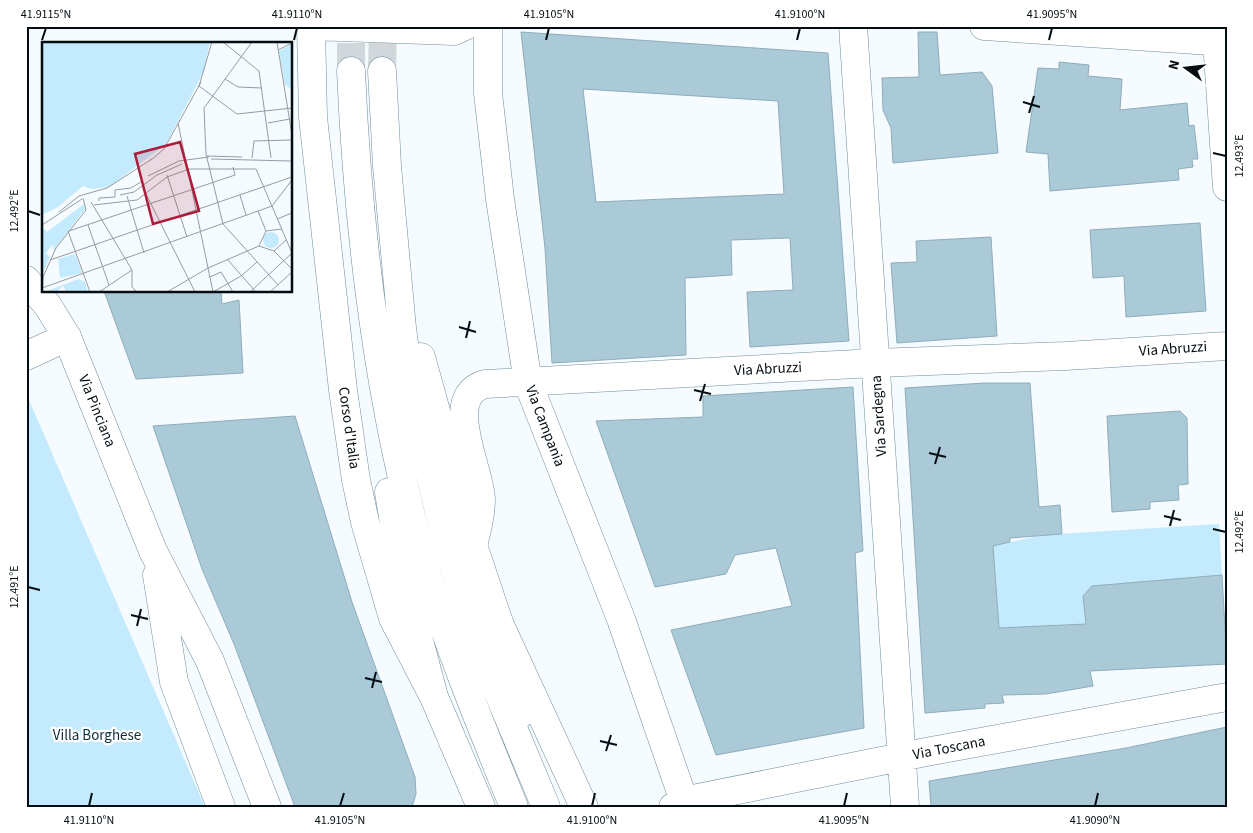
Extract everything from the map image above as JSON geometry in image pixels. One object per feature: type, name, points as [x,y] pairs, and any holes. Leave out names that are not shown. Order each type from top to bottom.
[{"type":"street","points":[[311,26],[454,31],[464,26]]},
{"type":"street","name":"Corso d'Italia","points":[[311,26],[313,117],[342,390],[356,480],[392,618],[434,697],[481,807]]},
{"type":"street","name":"Via Campania","points":[[488,26],[488,93],[500,199],[528,383],[621,619],[681,805]]},
{"type":"street","name":"Via Sardegna","points":[[853,26],[904,807]]},
{"type":"street","points":[[984,26],[1220,37],[1227,187]]},
{"type":"street","points":[[351,71],[359,192],[384,389],[419,547],[460,675],[514,807]]},
{"type":"street","points":[[382,72],[387,166],[409,383],[446,540],[487,669],[546,807]]},
{"type":"street","points":[[398,271],[473,546],[499,623],[536,781]]},
{"type":"street","name":"Via Pinciana","points":[[26,280],[48,306],[67,337],[153,551],[210,661],[267,807]]},
{"type":"street","points":[[26,356],[67,337]]},
{"type":"street","name":"Via Abruzzi","points":[[473,546],[481,501],[463,416],[463,405],[468,394],[480,385],[875,363],[1066,356],[1227,346]]},
{"type":"street","points":[[384,389],[385,452],[398,552],[434,697]]},
{"type":"street","name":"Via Pinciana","points":[[153,551],[174,682],[221,807]]},
{"type":"street","points":[[499,623],[584,807]]},
{"type":"street","name":"Via Toscana","points":[[681,805],[901,757],[1227,697]]},
{"type":"green space","name":"Villa Borghese","points":[[26,393],[205,807],[26,807]]},
{"type":"green space","points":[[1219,524],[1222,575],[1092,586],[1083,596],[1086,624],[999,628],[993,546],[1043,535]]},
{"type":"building","points":[[521,32],[828,53],[849,341],[750,347],[747,292],[793,290],[790,238],[731,240],[732,275],[685,278],[686,355],[552,363],[545,248]],"holes":[[[583,89],[778,101],[784,194],[596,202]]]},
{"type":"building","points":[[918,32],[937,32],[940,75],[982,72],[992,86],[998,153],[893,163],[891,128],[883,110],[882,78],[919,77]]},
{"type":"building","points":[[1059,62],[1089,65],[1088,76],[1122,79],[1120,110],[1187,103],[1189,126],[1194,125],[1198,159],[1192,159],[1193,167],[1178,169],[1179,180],[1050,191],[1048,154],[1026,152],[1038,68],[1059,69]]},
{"type":"building","points":[[1200,223],[1206,311],[1126,317],[1124,276],[1093,278],[1090,230]]},
{"type":"building","points":[[991,237],[997,336],[897,343],[891,263],[917,262],[916,241]]},
{"type":"building","points":[[104,292],[221,292],[222,304],[239,300],[243,373],[136,379]]},
{"type":"building","points":[[985,383],[1030,383],[1039,507],[1060,505],[1062,534],[1010,538],[1010,542],[993,546],[999,628],[1086,624],[1083,596],[1092,586],[1222,575],[1227,664],[1090,671],[1093,686],[1046,694],[1002,695],[1004,703],[985,704],[985,708],[925,713],[905,388]]},
{"type":"building","points":[[853,387],[863,551],[855,553],[864,728],[716,755],[671,630],[792,606],[776,548],[735,555],[726,574],[655,587],[596,421],[703,417],[703,396]]},
{"type":"building","points":[[1180,411],[1187,418],[1188,484],[1178,485],[1179,500],[1150,502],[1150,509],[1112,512],[1107,416]]},
{"type":"building","points":[[295,416],[352,602],[415,777],[416,794],[412,807],[295,807],[234,644],[202,569],[153,426]]},
{"type":"building","points":[[1227,727],[1227,807],[931,807],[929,781],[1126,748]]},
{"type":"tunnel","points":[[351,26],[351,71]]},
{"type":"tunnel","points":[[382,71],[383,26]]}]
